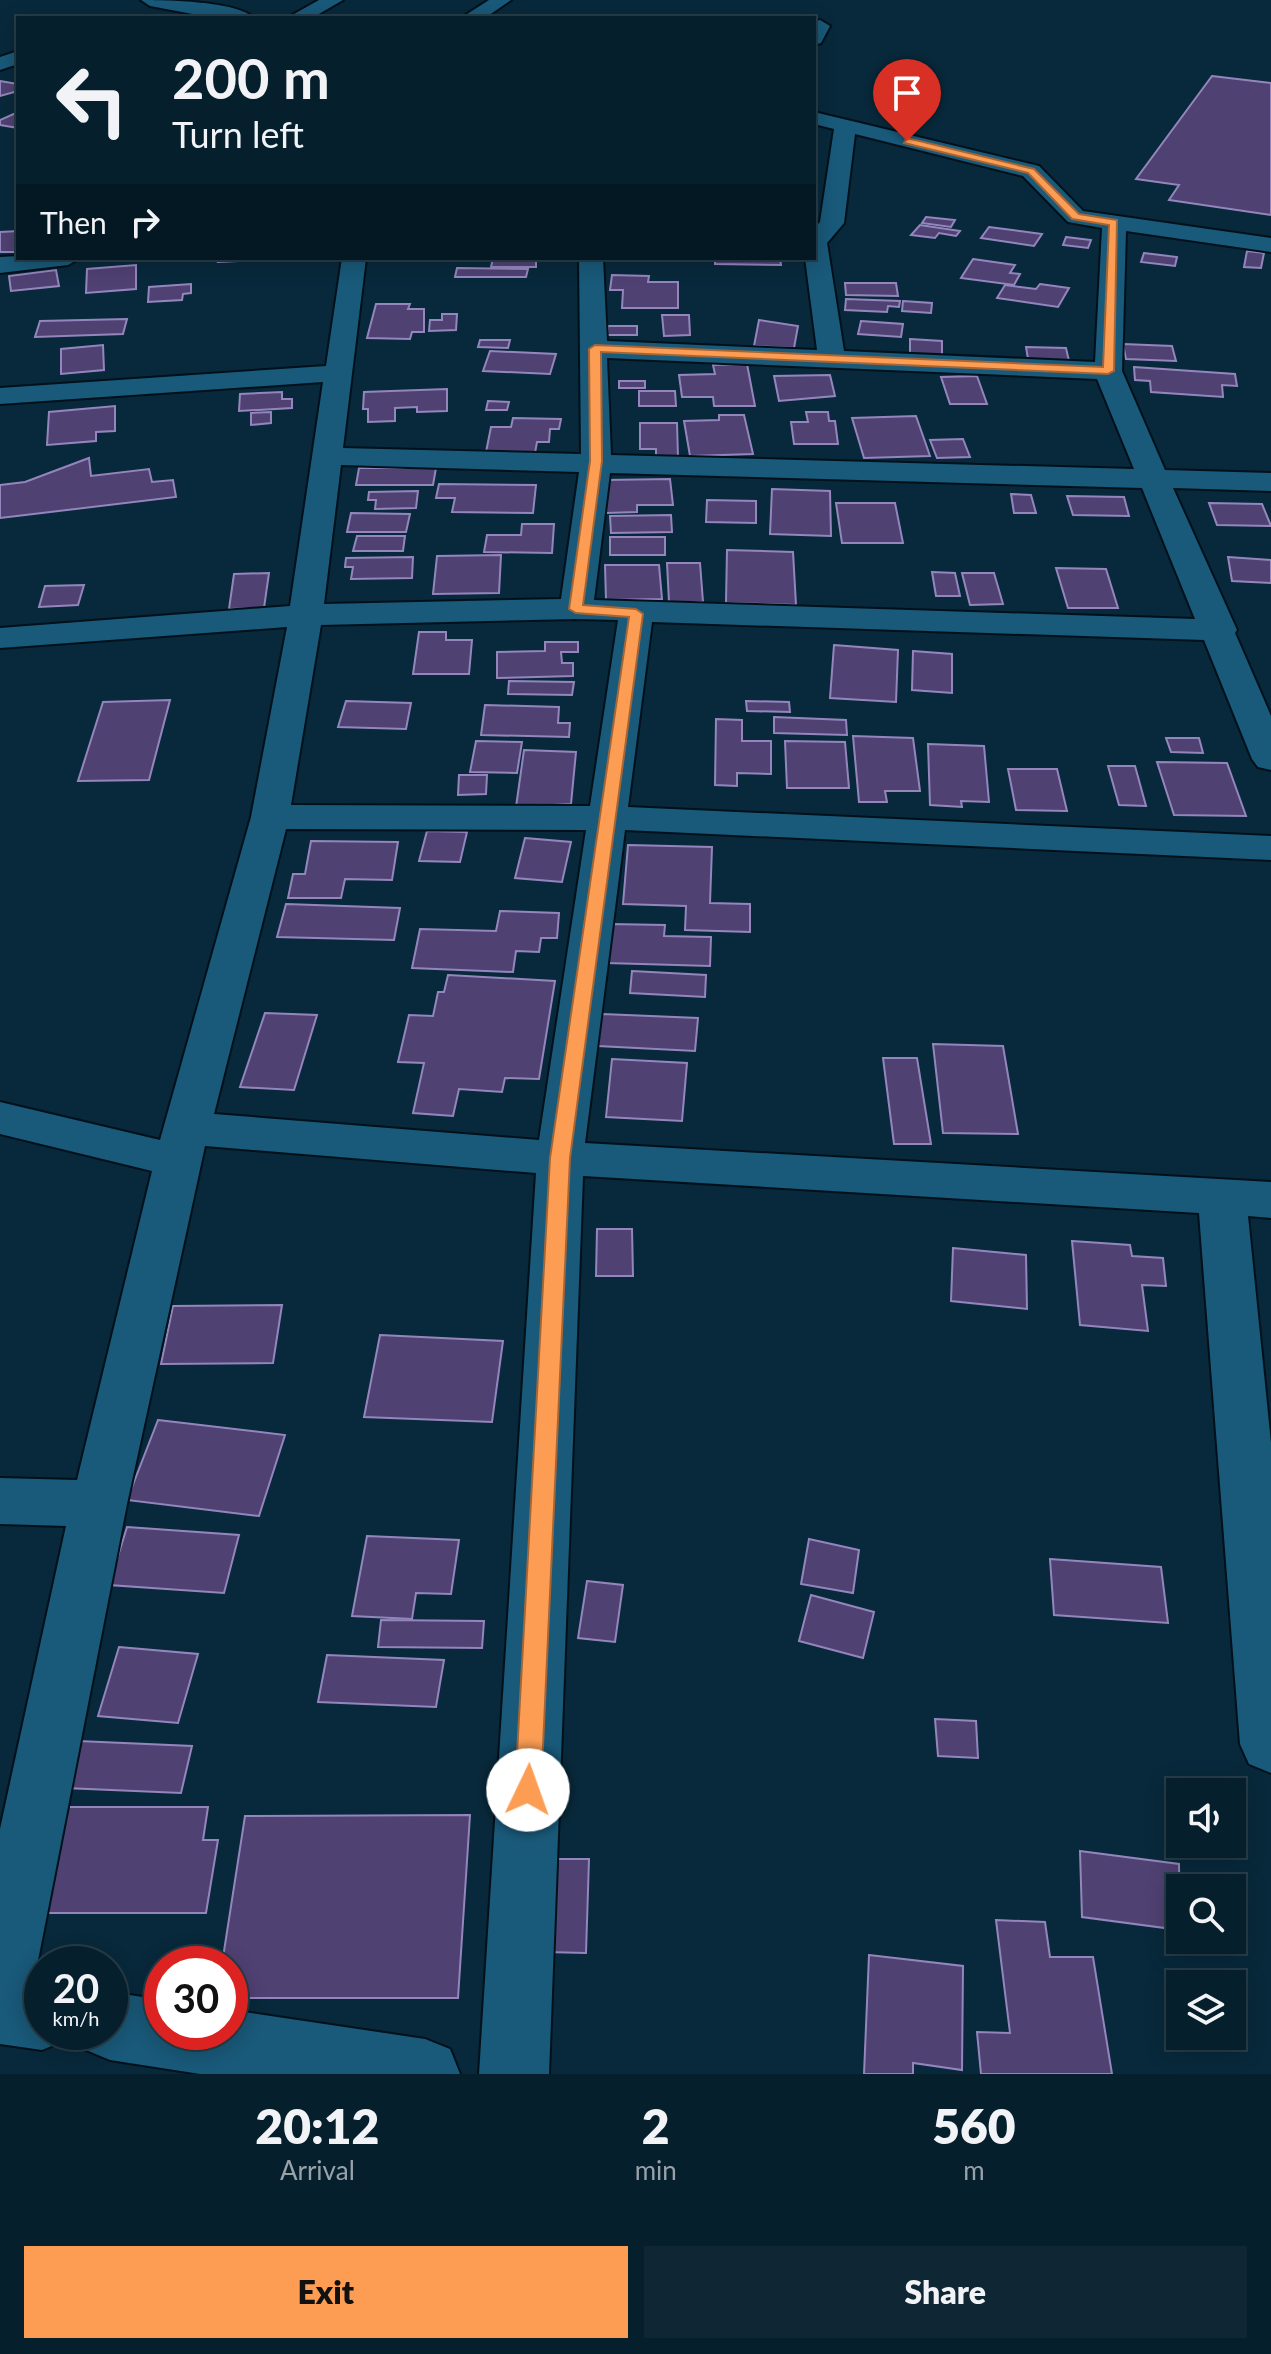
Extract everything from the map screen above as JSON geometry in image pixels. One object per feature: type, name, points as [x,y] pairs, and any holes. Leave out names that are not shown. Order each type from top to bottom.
[{"type":"street","points":[[301,16],[334,0]]},
{"type":"street","points":[[474,16],[502,0]]},
{"type":"street","points":[[132,13],[158,1],[234,16]]},
{"type":"street","points":[[816,119],[1031,171],[1076,217],[1271,245]]},
{"type":"street","points":[[816,241],[832,223],[845,126]]},
{"type":"street","points":[[1114,222],[1108,371],[1220,630],[1271,759]]},
{"type":"street","points":[[816,249],[832,360]]},
{"type":"street","points":[[0,265],[49,260]]},
{"type":"street","points":[[0,1982],[99,1504],[183,1144],[270,817],[306,615],[354,260]]},
{"type":"street","points":[[576,609],[596,461],[591,260]]},
{"type":"street","points":[[595,349],[1108,371]]},
{"type":"street","points":[[0,396],[338,373]]},
{"type":"street","points":[[325,456],[596,461],[1271,482]]},
{"type":"street","points":[[0,638],[306,615],[576,609],[636,614],[1220,630]]},
{"type":"street","points":[[514,2074],[560,1158],[636,614]]},
{"type":"street","points":[[270,817],[607,818],[1271,848]]},
{"type":"street","points":[[0,1118],[183,1144],[560,1158],[1246,1199],[1271,1744]]},
{"type":"street","points":[[0,1501],[99,1504]]},
{"type":"street","points":[[0,2010],[24,2013]]},
{"type":"street","points":[[128,2029],[425,2074]]},
{"type":"building","points":[[1212,76],[1271,83],[1271,215],[1169,200],[1179,185],[1136,179]]},
{"type":"building","points":[[0,81],[16,84],[16,92],[0,96]]},
{"type":"building","points":[[16,113],[16,128],[0,125],[0,120]]},
{"type":"building","points":[[926,217],[955,220],[951,227],[922,223]]},
{"type":"building","points":[[920,225],[960,231],[956,236],[939,233],[935,238],[911,235]]},
{"type":"building","points":[[989,227],[1042,234],[1034,246],[981,238]]},
{"type":"building","points":[[16,231],[16,252],[0,252],[0,232]]},
{"type":"building","points":[[1066,237],[1091,240],[1088,248],[1063,245]]},
{"type":"building","points":[[1247,251],[1264,253],[1261,268],[1244,267]]},
{"type":"building","points":[[1144,253],[1177,257],[1175,266],[1141,262]]},
{"type":"building","points":[[973,259],[1015,265],[1010,273],[1020,274],[1014,285],[961,278]]},
{"type":"building","points":[[218,260],[262,260],[218,262]]},
{"type":"building","points":[[493,260],[538,260],[536,267],[491,267]]},
{"type":"building","points":[[715,260],[780,260],[781,265],[715,264]]},
{"type":"building","points":[[136,265],[136,289],[86,293],[87,269]]},
{"type":"building","points":[[457,268],[528,269],[526,277],[455,277]]},
{"type":"building","points":[[56,270],[59,286],[11,291],[9,276]]},
{"type":"building","points":[[612,275],[649,276],[648,282],[678,282],[678,308],[622,308],[623,290],[610,290]]},
{"type":"building","points":[[845,283],[896,283],[898,296],[846,295]]},
{"type":"building","points":[[191,284],[191,293],[183,294],[182,300],[148,302],[149,287]]},
{"type":"building","points":[[1040,284],[1069,288],[1058,307],[997,298],[1005,285],[1036,289]]},
{"type":"building","points":[[846,299],[900,301],[899,307],[888,306],[887,312],[845,310]]},
{"type":"building","points":[[903,301],[932,303],[931,313],[902,311]]},
{"type":"building","points":[[376,304],[410,304],[408,309],[424,309],[424,332],[412,332],[410,339],[367,338]]},
{"type":"building","points":[[442,314],[457,314],[456,330],[429,331],[430,320],[442,320]]},
{"type":"building","points":[[662,315],[689,315],[690,335],[664,336]]},
{"type":"building","points":[[127,319],[123,334],[35,337],[40,321]]},
{"type":"building","points":[[759,320],[798,326],[794,348],[754,346]]},
{"type":"building","points":[[861,321],[903,324],[901,337],[858,334]]},
{"type":"building","points":[[608,326],[637,326],[637,335],[607,335]]},
{"type":"building","points":[[910,339],[942,341],[942,356],[910,354]]},
{"type":"building","points":[[480,340],[510,340],[508,348],[478,347]]},
{"type":"building","points":[[1123,344],[1172,346],[1176,361],[1126,359]]},
{"type":"building","points":[[103,345],[104,370],[61,374],[61,349]]},
{"type":"building","points":[[1026,347],[1066,348],[1069,361],[1028,359]]},
{"type":"building","points":[[490,351],[556,354],[550,374],[483,371]]},
{"type":"building","points":[[747,364],[755,406],[714,406],[713,397],[682,397],[679,375],[715,374],[713,365]]},
{"type":"building","points":[[1134,367],[1235,374],[1237,386],[1222,385],[1223,397],[1151,392],[1150,381],[1135,380]]},
{"type":"building","points":[[830,375],[835,396],[779,401],[774,376]]},
{"type":"building","points":[[977,376],[987,404],[950,404],[941,377]]},
{"type":"building","points":[[619,381],[645,381],[645,388],[619,388]]},
{"type":"building","points":[[447,389],[447,411],[417,412],[417,407],[395,408],[395,421],[368,422],[368,409],[363,409],[364,392]]},
{"type":"building","points":[[639,391],[675,391],[676,406],[639,406]]},
{"type":"building","points":[[282,392],[282,399],[292,399],[292,408],[239,411],[240,394]]},
{"type":"building","points":[[488,401],[509,402],[507,410],[486,410]]},
{"type":"building","points":[[115,406],[115,431],[96,432],[96,441],[47,445],[49,412]]},
{"type":"building","points":[[271,412],[271,423],[251,425],[251,413]]},
{"type":"building","points":[[806,412],[828,412],[829,421],[835,421],[838,444],[794,444],[791,422],[808,422]]},
{"type":"building","points":[[719,415],[744,415],[753,454],[690,456],[684,421],[719,420]]},
{"type":"building","points":[[916,416],[930,456],[864,458],[852,418]]},
{"type":"building","points":[[513,418],[561,419],[559,429],[550,429],[549,442],[537,442],[535,453],[486,452],[491,427],[511,427]]},
{"type":"building","points":[[640,423],[677,423],[678,457],[656,457],[656,449],[640,449]]},
{"type":"building","points":[[963,439],[970,457],[937,458],[930,440]]},
{"type":"building","points":[[89,458],[91,476],[149,469],[152,482],[173,480],[176,497],[0,518],[0,485],[25,482]]},
{"type":"building","points":[[359,468],[436,468],[433,485],[356,485]]},
{"type":"building","points":[[670,479],[673,505],[637,505],[637,512],[606,513],[605,480]]},
{"type":"building","points":[[439,484],[536,485],[533,513],[452,512],[455,498],[436,498]]},
{"type":"building","points":[[772,489],[830,491],[831,536],[770,534]]},
{"type":"building","points":[[418,491],[416,508],[375,509],[376,500],[368,500],[369,492]]},
{"type":"building","points":[[1011,494],[1031,495],[1036,513],[1014,513]]},
{"type":"building","points":[[1067,496],[1124,497],[1129,516],[1073,515]]},
{"type":"building","points":[[707,500],[756,501],[756,523],[706,522]]},
{"type":"building","points":[[836,503],[895,503],[903,543],[842,543]]},
{"type":"building","points":[[1209,503],[1262,504],[1271,526],[1217,525]]},
{"type":"building","points":[[351,513],[410,514],[406,532],[347,532]]},
{"type":"building","points":[[671,515],[672,532],[611,533],[610,516]]},
{"type":"building","points":[[522,524],[554,524],[552,553],[484,552],[487,535],[521,535]]},
{"type":"building","points":[[357,536],[405,536],[403,551],[353,551]]},
{"type":"building","points":[[610,537],[665,537],[665,555],[610,555]]},
{"type":"building","points":[[727,550],[793,552],[796,605],[726,603]]},
{"type":"building","points":[[501,555],[499,593],[433,594],[437,556]]},
{"type":"building","points":[[413,557],[412,578],[351,579],[353,567],[345,567],[346,558]]},
{"type":"building","points":[[1228,557],[1271,560],[1271,583],[1232,581]]},
{"type":"building","points":[[667,563],[700,563],[703,602],[669,602]]},
{"type":"building","points":[[605,565],[659,565],[662,599],[606,600]]},
{"type":"building","points":[[1056,568],[1106,569],[1118,608],[1068,608]]},
{"type":"building","points":[[932,572],[955,573],[960,596],[936,596]]},
{"type":"building","points":[[269,573],[264,608],[229,609],[234,574]]},
{"type":"building","points":[[962,573],[994,573],[1003,604],[970,605]]},
{"type":"building","points":[[84,585],[78,605],[39,607],[45,586]]},
{"type":"building","points":[[419,632],[446,632],[446,640],[472,640],[469,674],[413,674]]},
{"type":"building","points":[[545,642],[578,642],[578,652],[561,652],[562,663],[573,663],[573,676],[497,678],[497,652],[545,651]]},
{"type":"building","points":[[834,645],[898,650],[896,702],[830,698]]},
{"type":"building","points":[[913,651],[952,654],[952,693],[912,690]]},
{"type":"building","points":[[509,681],[574,682],[572,695],[508,694]]},
{"type":"building","points":[[170,700],[149,780],[78,781],[103,702]]},
{"type":"building","points":[[346,701],[411,703],[406,729],[338,727]]},
{"type":"building","points":[[746,701],[789,702],[790,712],[747,711]]},
{"type":"building","points":[[485,705],[559,707],[558,723],[570,723],[569,737],[481,735]]},
{"type":"building","points":[[774,717],[846,720],[847,735],[774,733]]},
{"type":"building","points":[[716,719],[742,720],[742,741],[771,741],[771,774],[737,773],[737,786],[715,785]]},
{"type":"building","points":[[853,736],[913,738],[920,791],[885,791],[887,802],[859,802]]},
{"type":"building","points":[[1166,738],[1199,738],[1203,753],[1171,752]]},
{"type":"building","points":[[476,741],[522,742],[517,773],[470,772]]},
{"type":"building","points":[[785,741],[845,742],[849,788],[787,788]]},
{"type":"building","points":[[928,744],[984,746],[989,802],[961,801],[962,807],[930,805]]},
{"type":"building","points":[[524,750],[576,752],[571,804],[516,807]]},
{"type":"building","points":[[1157,762],[1227,763],[1246,816],[1174,815]]},
{"type":"building","points":[[1108,766],[1135,766],[1146,806],[1119,805]]},
{"type":"building","points":[[1008,769],[1057,769],[1067,811],[1016,810]]},
{"type":"building","points":[[459,775],[487,775],[486,794],[458,795]]},
{"type":"building","points":[[427,831],[467,832],[460,862],[419,861]]},
{"type":"building","points":[[525,838],[571,842],[562,882],[515,878]]},
{"type":"building","points":[[311,841],[398,842],[392,880],[345,879],[341,898],[288,898],[293,874],[305,874]]},
{"type":"building","points":[[628,845],[712,847],[710,903],[750,904],[750,932],[685,930],[686,906],[623,904]]},
{"type":"building","points":[[286,904],[400,908],[394,940],[277,937]]},
{"type":"building","points":[[500,911],[559,913],[557,938],[541,938],[539,952],[516,951],[513,972],[412,968],[420,929],[496,931]]},
{"type":"building","points":[[610,924],[665,925],[664,936],[711,937],[710,966],[607,963]]},
{"type":"building","points":[[632,971],[706,975],[705,997],[630,993]]},
{"type":"building","points":[[448,975],[555,981],[539,1079],[505,1078],[502,1092],[459,1089],[453,1116],[413,1113],[424,1063],[398,1062],[409,1015],[433,1016],[438,992],[444,992]]},
{"type":"building","points":[[265,1013],[317,1015],[294,1090],[240,1087]]},
{"type":"building","points":[[602,1014],[698,1018],[695,1051],[598,1046]]},
{"type":"building","points":[[933,1044],[1003,1046],[1018,1134],[943,1133]]},
{"type":"building","points":[[883,1058],[917,1058],[931,1144],[894,1144]]},
{"type":"building","points":[[612,1059],[687,1063],[682,1121],[606,1117]]},
{"type":"building","points":[[597,1229],[632,1229],[633,1276],[596,1276]]},
{"type":"building","points":[[1072,1241],[1130,1245],[1132,1256],[1163,1258],[1166,1286],[1142,1285],[1148,1331],[1080,1325]]},
{"type":"building","points":[[953,1248],[1026,1255],[1027,1309],[951,1301]]},
{"type":"building","points":[[282,1305],[273,1363],[161,1364],[173,1306]]},
{"type":"building","points":[[380,1335],[503,1341],[492,1422],[364,1417]]},
{"type":"building","points":[[158,1420],[285,1435],[259,1516],[127,1500]]},
{"type":"building","points":[[127,1527],[239,1535],[224,1593],[109,1585]]},
{"type":"building","points":[[367,1536],[459,1540],[451,1594],[416,1593],[412,1619],[352,1616]]},
{"type":"building","points":[[809,1539],[859,1550],[853,1593],[801,1584]]},
{"type":"building","points":[[1050,1559],[1161,1567],[1168,1623],[1054,1615]]},
{"type":"building","points":[[587,1581],[623,1585],[615,1642],[578,1638]]},
{"type":"building","points":[[811,1595],[874,1612],[863,1658],[799,1641]]},
{"type":"building","points":[[381,1620],[484,1621],[482,1648],[378,1647]]},
{"type":"building","points":[[119,1647],[198,1654],[178,1723],[98,1716]]},
{"type":"building","points":[[327,1655],[444,1660],[436,1707],[318,1702]]},
{"type":"building","points":[[935,1719],[976,1721],[978,1758],[938,1756]]},
{"type":"building","points":[[78,1741],[192,1746],[181,1793],[65,1788]]},
{"type":"building","points":[[55,1807],[208,1807],[203,1840],[218,1840],[206,1913],[30,1913]]},
{"type":"building","points":[[470,1815],[458,1998],[248,1998],[248,1946],[225,1946],[245,1816]]},
{"type":"building","points":[[1080,1851],[1179,1864],[1179,1874],[1166,1874],[1166,1928],[1082,1917]]},
{"type":"building","points":[[550,1859],[589,1859],[586,1953],[546,1952]]},
{"type":"building","points":[[996,1920],[1045,1922],[1050,1957],[1093,1957],[1112,2074],[981,2074],[977,2032],[1010,2033]]},
{"type":"building","points":[[869,1955],[963,1966],[962,2070],[913,2063],[913,2074],[864,2074]]},
{"type":"route","points":[[528,1790],[560,1158],[636,614],[576,609],[596,461],[595,349],[1108,371],[1114,222],[1076,217],[1031,171],[907,141]]}]
